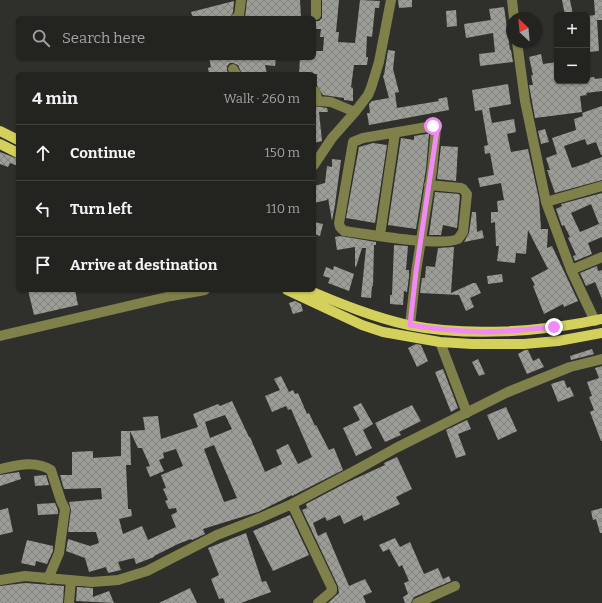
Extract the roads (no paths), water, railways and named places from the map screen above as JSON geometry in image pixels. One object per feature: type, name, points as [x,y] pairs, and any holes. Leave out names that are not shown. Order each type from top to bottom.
[{"type":"main road","points":[[0,131],[16,139]]},
{"type":"main road","points":[[291,292],[337,314],[376,330],[390,334],[440,342],[472,344],[524,344],[602,335]]},
{"type":"main road","points":[[313,292],[363,313],[410,325],[439,329],[485,332],[518,331],[598,320]]},
{"type":"main road","points":[[554,327],[558,341]]},
{"type":"street","points":[[238,16],[241,0]]},
{"type":"street","points":[[316,0],[316,16]]},
{"type":"street","points":[[316,162],[332,138],[368,95],[379,62],[391,0]]},
{"type":"street","points":[[512,0],[513,12]]},
{"type":"street","points":[[518,48],[525,101],[546,202],[572,270],[598,320]]},
{"type":"street","points":[[316,94],[318,101],[331,102],[355,112]]},
{"type":"street","points":[[410,325],[416,272],[421,240],[429,185],[436,128],[433,126],[363,138],[353,142],[339,223],[340,227],[344,231],[421,240],[454,241],[461,236],[463,232],[467,197],[466,191],[461,188],[429,185]]},
{"type":"street","points":[[380,235],[395,133]]},
{"type":"street","points":[[546,202],[602,186]]},
{"type":"street","points":[[572,270],[602,257]]},
{"type":"street","points":[[0,336],[193,292]]},
{"type":"street","points":[[440,342],[467,413]]},
{"type":"street","points":[[0,580],[25,576],[92,582],[118,580],[147,571],[217,535],[292,504],[396,448],[508,392],[570,367],[602,359]]},
{"type":"street","points":[[0,468],[35,464],[45,466],[51,470],[65,509],[59,553],[48,579]]},
{"type":"street","points":[[292,504],[332,588],[332,591],[318,603]]},
{"type":"street","points":[[69,603],[71,580]]},
{"type":"street","points":[[417,603],[455,586]]}]
